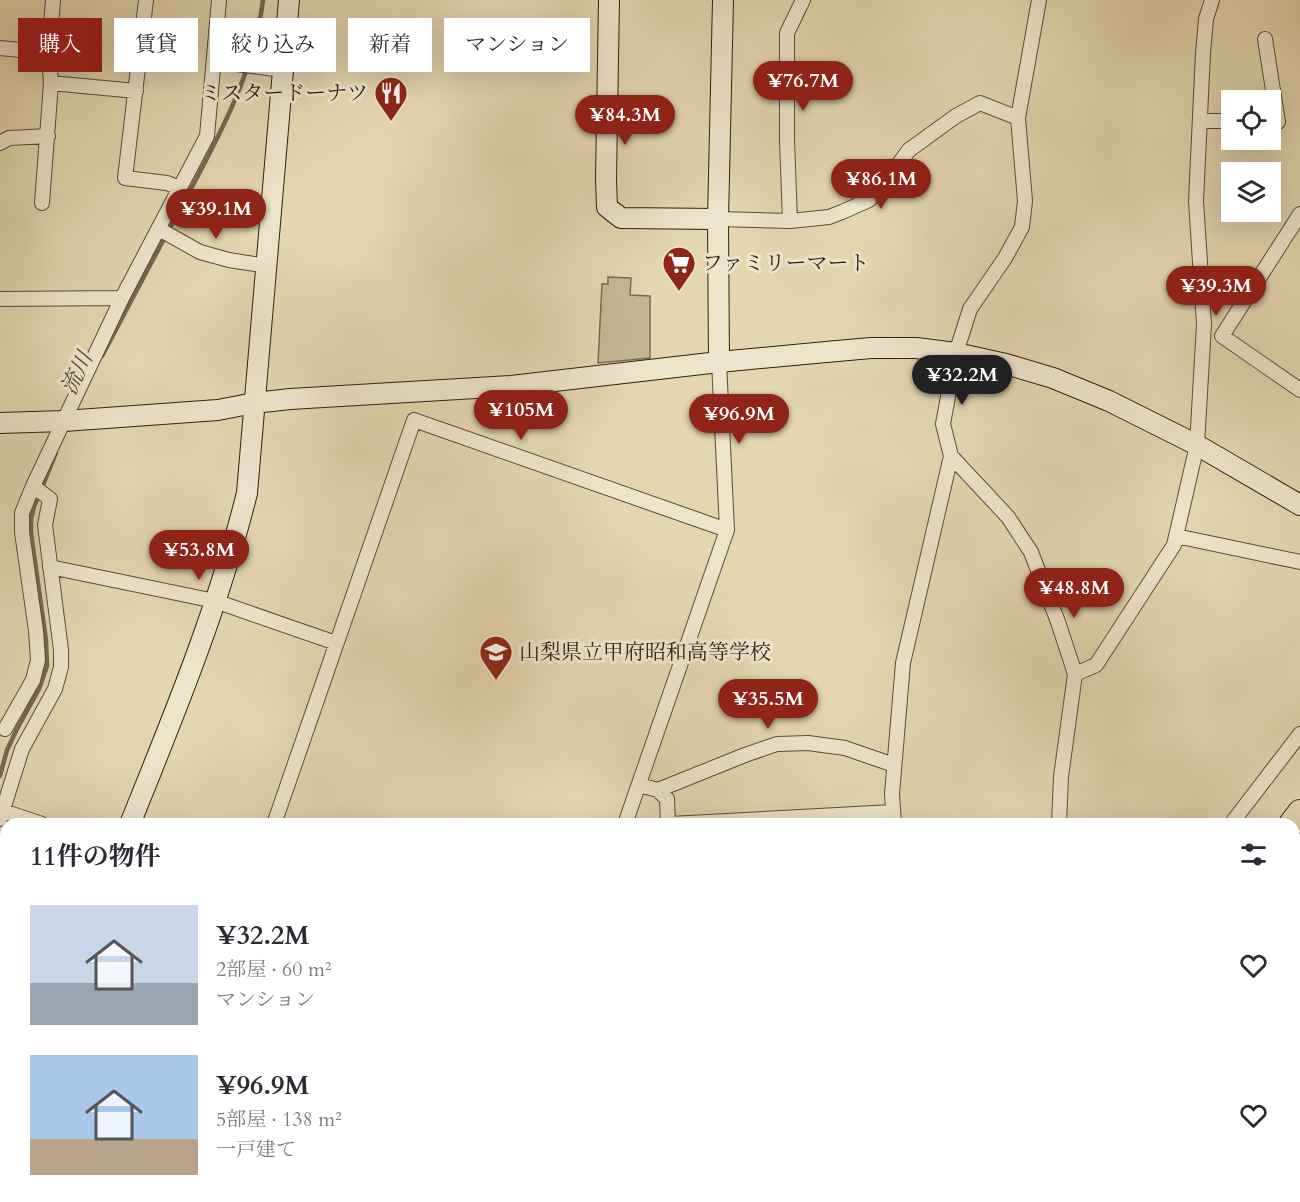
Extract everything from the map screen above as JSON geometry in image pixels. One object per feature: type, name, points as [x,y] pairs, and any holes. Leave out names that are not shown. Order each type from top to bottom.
[{"type":"street","points":[[52,18],[53,0]]},
{"type":"street","points":[[146,0],[125,178],[167,183],[180,188]]},
{"type":"street","points":[[218,18],[219,0]]},
{"type":"street","points":[[287,18],[289,0]]},
{"type":"street","points":[[609,0],[607,207],[621,218],[790,221],[829,217],[869,200],[909,150],[956,116],[980,103],[1018,118]]},
{"type":"street","points":[[627,818],[727,530],[719,362],[718,219],[723,0]]},
{"type":"street","points":[[790,221],[788,33],[803,0]]},
{"type":"street","points":[[894,818],[892,794],[903,663],[951,456],[943,424],[956,353],[970,309],[1005,258],[1022,227],[1024,201],[1018,118],[1039,0]]},
{"type":"street","points":[[1075,674],[1096,665],[1174,545],[1197,445],[1204,324],[1196,201],[1205,30],[1212,0]]},
{"type":"street","points":[[1265,39],[1273,90]]},
{"type":"street","points":[[0,48],[18,50]]},
{"type":"street","points":[[42,204],[50,72]]},
{"type":"street","points":[[22,749],[2,726],[33,680],[38,660],[22,532],[22,513],[122,298],[207,136],[213,72]]},
{"type":"street","points":[[132,818],[175,714],[237,533],[247,493],[282,72]]},
{"type":"street","points":[[51,83],[136,91]]},
{"type":"street","points":[[1200,121],[1221,121]]},
{"type":"street","points":[[0,143],[9,138],[48,136]]},
{"type":"street","points":[[1300,214],[1222,336],[1300,390]]},
{"type":"street","points":[[159,229],[201,252],[229,260],[267,266]]},
{"type":"street","points":[[0,299],[122,298]]},
{"type":"street","points":[[0,423],[219,410],[254,403],[302,398],[511,386],[719,362],[872,348],[916,348],[956,353],[1006,364],[1053,378],[1108,401],[1197,445],[1300,505]]},
{"type":"street","points":[[276,818],[414,420],[727,530]]},
{"type":"street","points":[[951,456],[1008,517],[1031,552],[1075,674],[1061,777],[1059,818]]},
{"type":"street","points":[[20,818],[1,813],[22,749],[55,689],[61,667],[62,650],[45,525],[50,499],[33,486]]},
{"type":"street","points":[[1176,536],[1300,562]]},
{"type":"street","points":[[50,567],[214,601],[336,643]]},
{"type":"street","points":[[1236,818],[1300,734]]},
{"type":"street","points":[[658,790],[777,744],[808,743],[845,748],[894,765]]},
{"type":"street","points":[[639,785],[658,790],[668,800],[669,818]]},
{"type":"shaded area","points":[[608,277],[631,278],[630,295],[650,296],[650,358],[598,363],[602,284],[608,284]]},
{"type":"waterway","name":"流川","points":[[102,356],[233,105],[252,54],[263,0]]},
{"type":"waterway","name":"流川","points":[[0,776],[7,750],[39,689],[47,666],[46,640],[31,519],[56,453]]},
{"type":"place","name":"ミスタードーナツ","points":[[391,122]]},
{"type":"place","name":"ファミリーマート","points":[[679,292]]},
{"type":"place","name":"山梨県立甲府昭和高等学校","points":[[496,681]]}]
